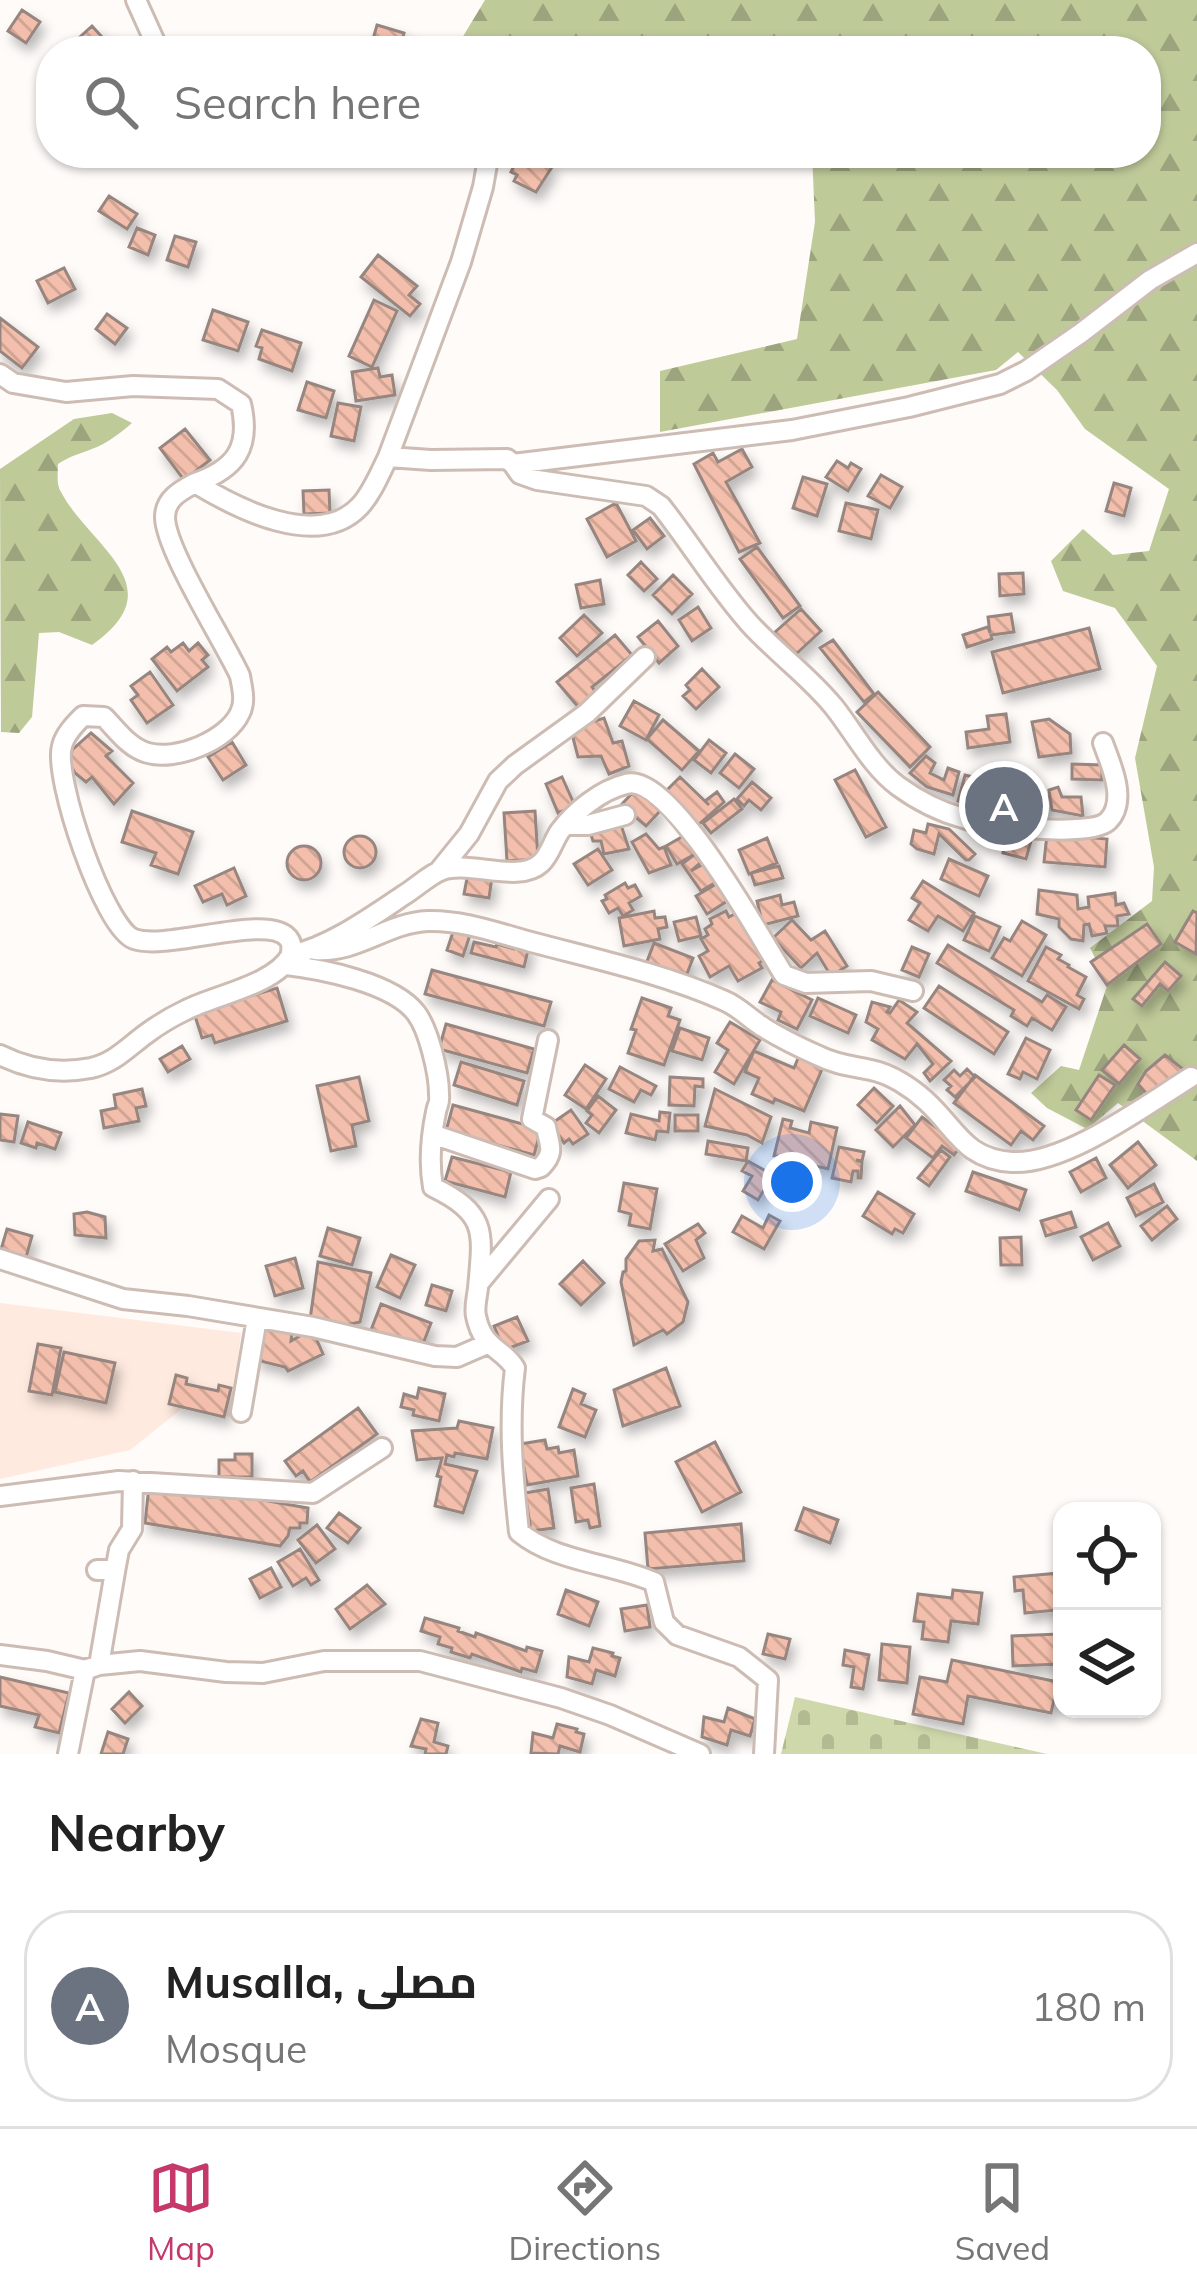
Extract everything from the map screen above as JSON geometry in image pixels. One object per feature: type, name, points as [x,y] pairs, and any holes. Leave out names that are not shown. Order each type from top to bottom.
[{"type":"street","points":[[136,0],[152,36]]},
{"type":"street","points":[[195,483],[258,516],[316,526],[358,508],[388,457],[461,262],[486,168]]},
{"type":"street","points":[[513,464],[792,430],[1000,384],[1150,280],[1191,260]]},
{"type":"street","points":[[0,374],[13,383],[66,392],[133,386],[218,388],[241,404],[246,433],[242,451],[210,478],[171,498],[164,514],[186,574],[240,676],[241,713],[216,739],[166,755],[134,747],[104,717],[83,716],[62,747],[76,833],[112,916],[134,939],[268,929],[287,937],[296,957],[317,969],[346,976],[416,1013],[434,1062],[440,1098],[430,1171],[433,1187],[457,1199],[474,1215],[481,1235],[475,1314],[487,1344],[512,1361],[514,1368],[510,1450],[519,1532],[555,1551],[654,1582],[664,1622],[677,1635],[739,1657],[768,1680],[764,1754]]},
{"type":"street","points":[[388,457],[507,459],[520,474],[537,480],[646,496],[661,506],[750,624],[831,703],[893,783],[933,806],[992,825],[1096,828],[1109,821],[1116,806],[1116,781],[1103,743]]},
{"type":"street","points":[[0,1055],[20,1065],[55,1070],[108,1063],[160,1023],[248,985],[403,896],[439,871],[474,826],[498,781],[587,713],[645,657]]},
{"type":"street","points":[[439,871],[529,870],[542,862],[566,825],[586,805],[633,781],[648,786],[701,842],[784,975],[806,983],[871,981],[913,991]]},
{"type":"street","points":[[566,825],[588,825],[625,815]]},
{"type":"street","points":[[474,826],[478,869]]},
{"type":"street","points":[[296,957],[340,950],[401,925],[431,921],[463,924],[638,969],[728,1002],[766,1029],[833,1062],[890,1076],[928,1102],[949,1129],[978,1152],[1012,1162],[1052,1155],[1112,1127],[1190,1077]]},
{"type":"street","points":[[435,1135],[535,1169],[541,1167],[552,1153],[552,1142],[546,1127],[532,1119],[548,1040]]},
{"type":"street","points":[[478,1283],[549,1199]]},
{"type":"street","points":[[0,1259],[96,1293],[313,1327],[435,1356],[457,1357],[487,1344]]},
{"type":"street","points":[[241,1412],[257,1318]]},
{"type":"street","points":[[0,1496],[133,1481],[313,1493],[382,1448]]},
{"type":"street","points":[[68,1754],[92,1668],[106,1568],[132,1529],[133,1481]]},
{"type":"street","points":[[0,1654],[92,1668],[140,1660],[263,1673],[324,1660],[419,1661],[561,1698],[700,1754]]},
{"type":"shaded area","points":[[0,1303],[241,1333],[231,1417],[184,1407],[130,1450],[0,1479]]},
{"type":"green space","points":[[485,0],[1197,0],[1197,1161],[1118,1103],[1087,1129],[1047,1108],[1031,1093],[1061,1066],[1079,1070],[1108,983],[1090,948],[1152,901],[1154,867],[1135,758],[1157,666],[1115,608],[1063,591],[1051,561],[1083,529],[1113,555],[1149,551],[1169,489],[1085,429],[1057,390],[1018,352],[996,370],[660,432],[660,371],[797,339],[815,222],[813,168],[1161,168],[1161,36],[463,36]]},
{"type":"green space","points":[[112,413],[132,423],[102,445],[58,464],[58,482],[74,512],[119,567],[127,585],[127,604],[116,624],[92,645],[59,632],[39,633],[32,717],[19,733],[1,732],[0,469],[74,419]]},
{"type":"green space","points":[[795,1697],[1047,1754],[781,1754]]},
{"type":"building","points":[[22,10],[40,22],[26,43],[8,31]]},
{"type":"building","points":[[377,25],[404,33],[403,36],[374,36]]},
{"type":"building","points":[[92,26],[101,36],[81,36]]},
{"type":"building","points":[[513,168],[551,168],[536,192],[514,181],[517,175],[511,172]]},
{"type":"building","points":[[109,196],[137,214],[127,229],[99,211]]},
{"type":"building","points":[[137,228],[155,235],[148,255],[129,247]]},
{"type":"building","points":[[175,236],[196,242],[188,267],[167,260]]},
{"type":"building","points":[[378,255],[417,286],[409,295],[420,304],[410,316],[361,277]]},
{"type":"building","points":[[64,268],[75,289],[48,303],[37,281]]},
{"type":"building","points":[[374,300],[397,311],[372,367],[349,356]]},
{"type":"building","points":[[213,310],[248,322],[238,351],[203,340]]},
{"type":"building","points":[[107,314],[127,328],[115,344],[96,329]]},
{"type":"building","points":[[0,318],[38,347],[22,368],[0,351]]},
{"type":"building","points":[[262,330],[301,343],[292,371],[259,359],[262,348],[256,346]]},
{"type":"building","points":[[378,368],[380,377],[392,375],[395,395],[356,401],[352,372]]},
{"type":"building","points":[[307,382],[334,391],[326,418],[298,410]]},
{"type":"building","points":[[338,403],[361,407],[354,441],[331,436]]},
{"type":"building","points":[[185,429],[210,460],[184,480],[160,448]]},
{"type":"building","points":[[742,449],[752,467],[726,482],[760,543],[739,552],[694,464],[713,453],[718,462]]},
{"type":"building","points":[[837,461],[861,469],[848,491],[826,477]]},
{"type":"building","points":[[881,475],[902,487],[890,508],[868,496]]},
{"type":"building","points":[[803,477],[827,484],[817,516],[793,508]]},
{"type":"building","points":[[1114,483],[1131,488],[1124,516],[1106,511]]},
{"type":"building","points":[[329,490],[330,513],[304,514],[303,491]]},
{"type":"building","points":[[616,503],[636,541],[607,557],[587,519]]},
{"type":"building","points":[[846,503],[878,510],[871,539],[839,531]]},
{"type":"building","points":[[650,518],[664,536],[647,549],[633,530]]},
{"type":"building","points":[[757,547],[800,606],[783,618],[740,559]]},
{"type":"building","points":[[641,562],[657,579],[644,591],[628,575]]},
{"type":"building","points":[[1023,573],[1024,594],[1000,596],[999,574]]},
{"type":"building","points":[[673,575],[692,594],[672,614],[653,595]]},
{"type":"building","points":[[600,580],[604,604],[581,608],[576,585]]},
{"type":"building","points":[[698,607],[711,628],[692,641],[679,620]]},
{"type":"building","points":[[801,609],[821,631],[795,655],[774,633]]},
{"type":"building","points":[[1011,614],[1014,632],[991,635],[992,639],[967,647],[963,635],[988,627],[990,633],[988,617]]},
{"type":"building","points":[[584,615],[602,633],[577,656],[560,638]]},
{"type":"building","points":[[658,621],[678,646],[659,663],[638,637]]},
{"type":"building","points":[[1089,628],[1100,669],[1003,693],[992,652]]},
{"type":"building","points":[[615,635],[632,655],[592,687],[597,694],[579,708],[557,682]]},
{"type":"building","points":[[833,640],[874,694],[864,702],[820,648]]},
{"type":"building","points":[[183,643],[189,651],[198,643],[208,655],[202,660],[208,667],[177,691],[152,659],[167,647],[171,652]]},
{"type":"building","points":[[702,669],[719,687],[696,709],[683,696],[690,690],[686,685]]},
{"type":"building","points":[[150,672],[173,705],[147,723],[131,700],[138,695],[131,686]]},
{"type":"building","points":[[878,692],[930,747],[910,767],[857,712]]},
{"type":"building","points":[[634,701],[659,715],[646,740],[620,726]]},
{"type":"building","points":[[1006,714],[1010,742],[968,748],[966,732],[989,729],[987,716]]},
{"type":"building","points":[[604,718],[613,743],[622,741],[629,766],[609,774],[601,756],[578,757],[572,734]]},
{"type":"building","points":[[1049,719],[1070,734],[1071,753],[1039,757],[1032,722]]},
{"type":"building","points":[[663,720],[699,751],[682,770],[647,739]]},
{"type":"building","points":[[91,733],[112,751],[106,756],[133,783],[114,804],[92,777],[86,782],[70,764],[72,750]]},
{"type":"building","points":[[709,740],[726,753],[711,773],[694,760]]},
{"type":"building","points":[[232,742],[246,765],[223,780],[208,757]]},
{"type":"building","points":[[735,754],[754,769],[739,788],[720,773]]},
{"type":"building","points":[[926,756],[935,763],[930,773],[944,780],[948,768],[959,772],[953,795],[927,787],[910,773]]},
{"type":"building","points":[[1072,764],[1102,765],[1102,780],[1072,779]]},
{"type":"building","points":[[855,770],[886,827],[866,837],[835,780]]},
{"type":"building","points":[[965,775],[993,782],[986,809],[958,801]]},
{"type":"building","points":[[562,777],[575,806],[558,813],[546,784]]},
{"type":"building","points":[[680,777],[709,805],[705,801],[717,792],[724,802],[698,825],[664,793]]},
{"type":"building","points":[[752,782],[771,798],[761,810],[749,800],[744,806],[737,799]]},
{"type":"building","points":[[1058,787],[1062,797],[1081,797],[1083,816],[1052,810],[1049,790]]},
{"type":"building","points":[[636,789],[660,811],[646,826],[621,805]]},
{"type":"building","points":[[1030,792],[1048,797],[1043,816],[1025,811]]},
{"type":"building","points":[[994,796],[1018,801],[1015,817],[991,811]]},
{"type":"building","points":[[734,799],[742,809],[711,833],[703,823]]},
{"type":"building","points":[[132,811],[193,832],[178,874],[151,865],[156,853],[122,842]]},
{"type":"building","points":[[535,811],[538,859],[507,861],[504,813]]},
{"type":"building","points":[[620,822],[629,849],[604,854],[601,841],[593,841],[589,829]]},
{"type":"building","points":[[928,824],[949,829],[975,854],[966,860],[939,834],[934,854],[917,849],[911,844],[914,830],[926,833]]},
{"type":"building","points":[[1009,831],[1032,837],[1026,859],[1003,853]]},
{"type":"building","points":[[646,834],[659,849],[664,847],[671,865],[649,873],[632,842]]},
{"type":"building","points":[[687,834],[705,859],[691,871],[707,862],[718,881],[701,891],[682,864],[695,854],[677,864],[666,846]]},
{"type":"building","points":[[1047,834],[1107,839],[1105,867],[1044,862]]},
{"type":"building","points":[[360,836],[372,840],[376,852],[372,864],[360,868],[348,864],[344,852],[348,840]]},
{"type":"building","points":[[767,838],[777,863],[749,874],[739,850]]},
{"type":"building","points":[[304,846],[316,851],[321,863],[316,875],[304,880],[292,875],[287,863],[292,851]]},
{"type":"building","points":[[598,849],[612,870],[588,885],[574,864]]},
{"type":"building","points":[[949,859],[988,876],[979,896],[941,879]]},
{"type":"building","points":[[779,866],[783,878],[755,885],[751,873]]},
{"type":"building","points":[[234,868],[246,896],[227,905],[222,894],[203,902],[195,886]]},
{"type":"building","points":[[468,873],[492,877],[489,898],[464,894]]},
{"type":"building","points":[[923,881],[974,913],[963,931],[938,916],[928,931],[909,920],[920,903],[912,898]]},
{"type":"building","points":[[625,883],[628,888],[635,885],[641,896],[629,903],[633,910],[623,916],[618,908],[609,913],[602,901],[605,895]]},
{"type":"building","points":[[718,883],[729,900],[707,914],[696,896]]},
{"type":"building","points":[[1039,890],[1077,895],[1078,909],[1089,907],[1088,897],[1115,893],[1116,905],[1124,903],[1129,914],[1117,916],[1118,926],[1105,926],[1107,933],[1092,936],[1089,924],[1084,925],[1083,941],[1071,939],[1059,927],[1059,919],[1037,914]]},
{"type":"building","points":[[780,895],[782,905],[794,902],[798,916],[763,925],[757,901]]},
{"type":"building","points":[[654,911],[655,918],[665,917],[667,927],[658,929],[660,939],[624,946],[619,918]]},
{"type":"building","points":[[726,911],[729,917],[740,911],[766,959],[759,963],[762,968],[738,981],[729,966],[710,977],[699,956],[708,951],[701,939],[708,935],[705,929],[712,924],[710,919]]},
{"type":"building","points":[[1193,911],[1197,913],[1196,954],[1175,942]]},
{"type":"building","points":[[975,916],[1000,927],[989,951],[964,940]]},
{"type":"building","points":[[696,917],[701,936],[679,941],[674,922]]},
{"type":"building","points":[[792,920],[811,940],[825,931],[847,966],[831,976],[817,953],[801,968],[773,938]]},
{"type":"building","points":[[1022,921],[1046,935],[1022,976],[992,958]]},
{"type":"building","points":[[1147,924],[1161,944],[1107,985],[1091,962]]},
{"type":"building","points":[[454,929],[470,935],[463,956],[447,950]]},
{"type":"building","points":[[474,942],[514,949],[516,942],[529,946],[524,967],[471,953]]},
{"type":"building","points":[[654,943],[693,958],[685,979],[646,964]]},
{"type":"building","points":[[948,945],[1042,1002],[1047,995],[1066,1007],[1052,1030],[1032,1018],[1027,1026],[1011,1016],[1014,1010],[937,963]]},
{"type":"building","points":[[912,947],[929,954],[919,977],[902,970]]},
{"type":"building","points":[[1046,947],[1086,977],[1077,995],[1084,999],[1079,1009],[1028,981]]},
{"type":"building","points":[[1165,962],[1181,976],[1168,991],[1160,984],[1142,1006],[1133,999]]},
{"type":"building","points":[[432,970],[551,1002],[544,1026],[425,994]]},
{"type":"building","points":[[772,980],[812,1000],[797,1029],[778,1020],[781,1012],[760,1002]]},
{"type":"building","points":[[939,986],[1008,1032],[994,1054],[924,1008]]},
{"type":"building","points":[[277,988],[287,1021],[215,1043],[212,1035],[202,1038],[194,1013]]},
{"type":"building","points":[[642,998],[671,1008],[668,1016],[680,1020],[664,1065],[628,1053]]},
{"type":"building","points":[[818,998],[856,1015],[848,1033],[810,1016]]},
{"type":"building","points":[[899,1000],[917,1012],[907,1023],[951,1061],[930,1081],[924,1073],[933,1064],[917,1044],[905,1059],[872,1040],[878,1029],[866,1022],[872,1002],[890,1007],[890,1013]]},
{"type":"building","points":[[730,1022],[760,1040],[734,1084],[715,1072],[728,1050],[717,1043]]},
{"type":"building","points":[[446,1024],[534,1049],[527,1073],[439,1049]]},
{"type":"building","points":[[680,1028],[709,1038],[702,1060],[672,1051]]},
{"type":"building","points":[[1026,1038],[1050,1050],[1037,1079],[1023,1072],[1020,1079],[1008,1074]]},
{"type":"building","points":[[1124,1045],[1140,1059],[1119,1084],[1102,1070]]},
{"type":"building","points":[[182,1046],[190,1059],[168,1072],[160,1059]]},
{"type":"building","points":[[754,1051],[794,1068],[799,1056],[823,1067],[804,1111],[752,1094],[759,1078],[745,1072]]},
{"type":"building","points":[[1165,1055],[1184,1070],[1148,1096],[1138,1084]]},
{"type":"building","points":[[461,1062],[524,1081],[517,1105],[454,1085]]},
{"type":"building","points":[[585,1065],[606,1079],[586,1109],[565,1095]]},
{"type":"building","points":[[620,1067],[656,1086],[651,1095],[641,1090],[634,1102],[609,1089]]},
{"type":"building","points":[[967,1069],[975,1077],[955,1097],[944,1080],[954,1070],[960,1076]]},
{"type":"building","points":[[975,1075],[1044,1126],[1033,1140],[1021,1131],[1011,1145],[954,1103]]},
{"type":"building","points":[[1099,1075],[1115,1085],[1091,1120],[1076,1110]]},
{"type":"building","points":[[359,1077],[369,1121],[352,1125],[356,1146],[331,1151],[317,1086]]},
{"type":"building","points":[[670,1077],[703,1079],[703,1087],[695,1086],[694,1106],[669,1105]]},
{"type":"building","points":[[874,1088],[893,1106],[877,1123],[858,1105]]},
{"type":"building","points":[[142,1089],[146,1106],[136,1108],[139,1121],[104,1128],[101,1111],[116,1108],[114,1095]]},
{"type":"building","points":[[715,1089],[771,1117],[762,1143],[705,1126]]},
{"type":"building","points":[[598,1096],[616,1110],[599,1133],[586,1123],[592,1115],[587,1111]]},
{"type":"building","points":[[453,1105],[541,1129],[534,1155],[446,1131]]},
{"type":"building","points":[[900,1106],[915,1125],[893,1147],[876,1130]]},
{"type":"building","points":[[571,1110],[588,1134],[573,1144],[569,1139],[564,1143],[551,1124]]},
{"type":"building","points":[[660,1112],[670,1113],[668,1132],[657,1131],[655,1140],[626,1133],[631,1114],[659,1121]]},
{"type":"building","points":[[0,1114],[18,1116],[14,1142],[0,1140]]},
{"type":"building","points":[[675,1115],[698,1115],[698,1131],[675,1131]]},
{"type":"building","points":[[922,1117],[961,1146],[954,1155],[942,1146],[933,1158],[906,1138]]},
{"type":"building","points":[[783,1119],[792,1121],[790,1128],[809,1133],[811,1122],[837,1128],[828,1169],[774,1156]]},
{"type":"building","points":[[28,1122],[61,1133],[55,1149],[21,1143]]},
{"type":"building","points":[[708,1141],[748,1148],[746,1161],[706,1154]]},
{"type":"building","points":[[1138,1142],[1156,1165],[1128,1188],[1110,1165]]},
{"type":"building","points":[[839,1147],[864,1152],[862,1161],[856,1160],[862,1162],[861,1178],[853,1171],[851,1182],[832,1178]]},
{"type":"building","points":[[941,1150],[950,1157],[929,1186],[918,1178]]},
{"type":"building","points":[[452,1157],[511,1172],[505,1197],[445,1181]]},
{"type":"building","points":[[1096,1158],[1106,1178],[1081,1192],[1070,1172]]},
{"type":"building","points":[[748,1161],[773,1175],[758,1200],[743,1191],[752,1176],[742,1171]]},
{"type":"building","points":[[973,1172],[1026,1190],[1019,1210],[966,1191]]},
{"type":"building","points":[[624,1183],[657,1189],[650,1229],[629,1225],[631,1214],[619,1211]]},
{"type":"building","points":[[1154,1184],[1163,1202],[1136,1216],[1127,1198]]},
{"type":"building","points":[[878,1192],[914,1214],[903,1233],[895,1229],[892,1234],[863,1216]]},
{"type":"building","points":[[1167,1206],[1177,1219],[1152,1240],[1141,1226]]},
{"type":"building","points":[[1071,1212],[1076,1227],[1046,1236],[1041,1221]]},
{"type":"building","points":[[74,1214],[105,1217],[106,1238],[75,1235]]},
{"type":"building","points":[[769,1215],[780,1221],[764,1249],[733,1232],[742,1216],[763,1228]]},
{"type":"building","points":[[1108,1223],[1120,1246],[1093,1260],[1081,1237]]},
{"type":"building","points":[[698,1224],[705,1233],[696,1240],[704,1258],[683,1271],[665,1244]]},
{"type":"building","points":[[328,1228],[360,1238],[352,1265],[320,1256]]},
{"type":"building","points":[[7,1229],[32,1236],[25,1261],[0,1253]]},
{"type":"building","points":[[1021,1237],[1022,1265],[1001,1265],[1000,1238]]},
{"type":"building","points":[[655,1240],[653,1251],[662,1249],[688,1302],[683,1322],[667,1334],[663,1330],[634,1345],[623,1272],[639,1241]]},
{"type":"building","points":[[391,1255],[415,1265],[400,1298],[377,1287]]},
{"type":"building","points":[[295,1258],[303,1288],[275,1296],[266,1266]]},
{"type":"building","points":[[583,1261],[604,1283],[581,1305],[560,1284]]},
{"type":"building","points":[[318,1262],[371,1273],[360,1322],[342,1326],[310,1320]]},
{"type":"building","points":[[432,1285],[452,1291],[446,1311],[426,1305]]},
{"type":"building","points":[[381,1304],[431,1323],[421,1349],[371,1330]]},
{"type":"building","points":[[517,1317],[528,1341],[504,1350],[494,1326]]},
{"type":"building","points":[[265,1323],[293,1325],[291,1341],[312,1329],[323,1354],[288,1371],[256,1360]]},
{"type":"building","points":[[38,1344],[61,1348],[52,1395],[29,1391]]},
{"type":"building","points":[[64,1352],[115,1363],[106,1403],[55,1392]]},
{"type":"building","points":[[666,1368],[680,1406],[623,1426],[614,1390]]},
{"type":"building","points":[[176,1375],[187,1378],[186,1384],[218,1391],[219,1385],[231,1388],[224,1417],[169,1404]]},
{"type":"building","points":[[419,1388],[445,1394],[439,1421],[401,1407],[404,1394],[417,1398]]},
{"type":"building","points":[[573,1389],[585,1394],[581,1404],[596,1410],[585,1437],[559,1427]]},
{"type":"building","points":[[358,1408],[377,1434],[310,1482],[303,1471],[296,1476],[285,1461]]},
{"type":"building","points":[[459,1421],[493,1428],[487,1459],[447,1455],[445,1464],[477,1471],[463,1513],[435,1506],[442,1458],[417,1460],[412,1431],[457,1428]]},
{"type":"building","points":[[545,1440],[547,1449],[574,1450],[578,1476],[527,1485],[520,1444]]},
{"type":"building","points":[[715,1442],[741,1492],[702,1512],[676,1462]]},
{"type":"building","points":[[235,1454],[252,1454],[252,1477],[219,1477],[219,1460],[235,1460]]},
{"type":"building","points":[[594,1484],[600,1526],[590,1528],[588,1520],[576,1522],[571,1488]]},
{"type":"building","points":[[149,1486],[308,1508],[307,1523],[290,1528],[280,1546],[145,1523]]},
{"type":"building","points":[[548,1489],[554,1528],[531,1531],[525,1493]]},
{"type":"building","points":[[804,1508],[838,1520],[830,1543],[796,1530]]},
{"type":"building","points":[[339,1513],[360,1528],[348,1543],[327,1528]]},
{"type":"building","points":[[741,1524],[744,1561],[648,1569],[645,1533]]},
{"type":"building","points":[[317,1525],[335,1549],[316,1563],[298,1540]]},
{"type":"building","points":[[300,1549],[319,1580],[311,1585],[306,1578],[293,1586],[278,1562]]},
{"type":"building","points":[[271,1568],[281,1587],[260,1598],[250,1579]]},
{"type":"building","points":[[1053,1574],[1053,1610],[1025,1613],[1023,1590],[1015,1591],[1014,1577]]},
{"type":"building","points":[[367,1585],[385,1604],[350,1629],[336,1609]]},
{"type":"building","points":[[566,1590],[598,1602],[589,1626],[558,1614]]},
{"type":"building","points":[[953,1590],[982,1593],[978,1624],[951,1621],[948,1642],[922,1639],[924,1622],[914,1621],[918,1594],[952,1598]]},
{"type":"building","points":[[647,1605],[650,1627],[625,1631],[621,1609]]},
{"type":"building","points":[[425,1618],[475,1637],[476,1633],[526,1651],[527,1647],[542,1651],[536,1672],[451,1652],[452,1648],[438,1644],[440,1637],[421,1631]]},
{"type":"building","points":[[768,1634],[790,1639],[785,1659],[763,1654]]},
{"type":"building","points":[[1053,1634],[1053,1664],[1013,1666],[1012,1636]]},
{"type":"building","points":[[882,1644],[910,1647],[907,1683],[879,1680]]},
{"type":"building","points":[[593,1648],[620,1658],[615,1676],[596,1670],[592,1684],[567,1677],[569,1657],[589,1662]]},
{"type":"building","points":[[845,1650],[869,1655],[863,1689],[851,1687],[854,1667],[843,1665]]},
{"type":"building","points":[[952,1660],[1053,1681],[1051,1713],[968,1696],[963,1724],[913,1714],[920,1677],[947,1682]]},
{"type":"building","points":[[0,1677],[69,1693],[59,1733],[35,1727],[39,1715],[0,1706]]},
{"type":"building","points":[[129,1692],[142,1706],[125,1723],[112,1709]]},
{"type":"building","points":[[728,1708],[755,1719],[750,1736],[731,1730],[727,1745],[702,1737],[704,1717],[724,1722]]},
{"type":"building","points":[[421,1719],[438,1723],[434,1742],[448,1746],[446,1754],[425,1754],[426,1749],[411,1746]]},
{"type":"building","points":[[557,1724],[584,1734],[580,1752],[560,1746],[558,1754],[531,1753],[533,1733],[553,1738]]},
{"type":"building","points":[[108,1732],[128,1739],[123,1754],[101,1754]]},
{"type":"place","name":"Musalla, مصلى","points":[[1004,806]]}]
